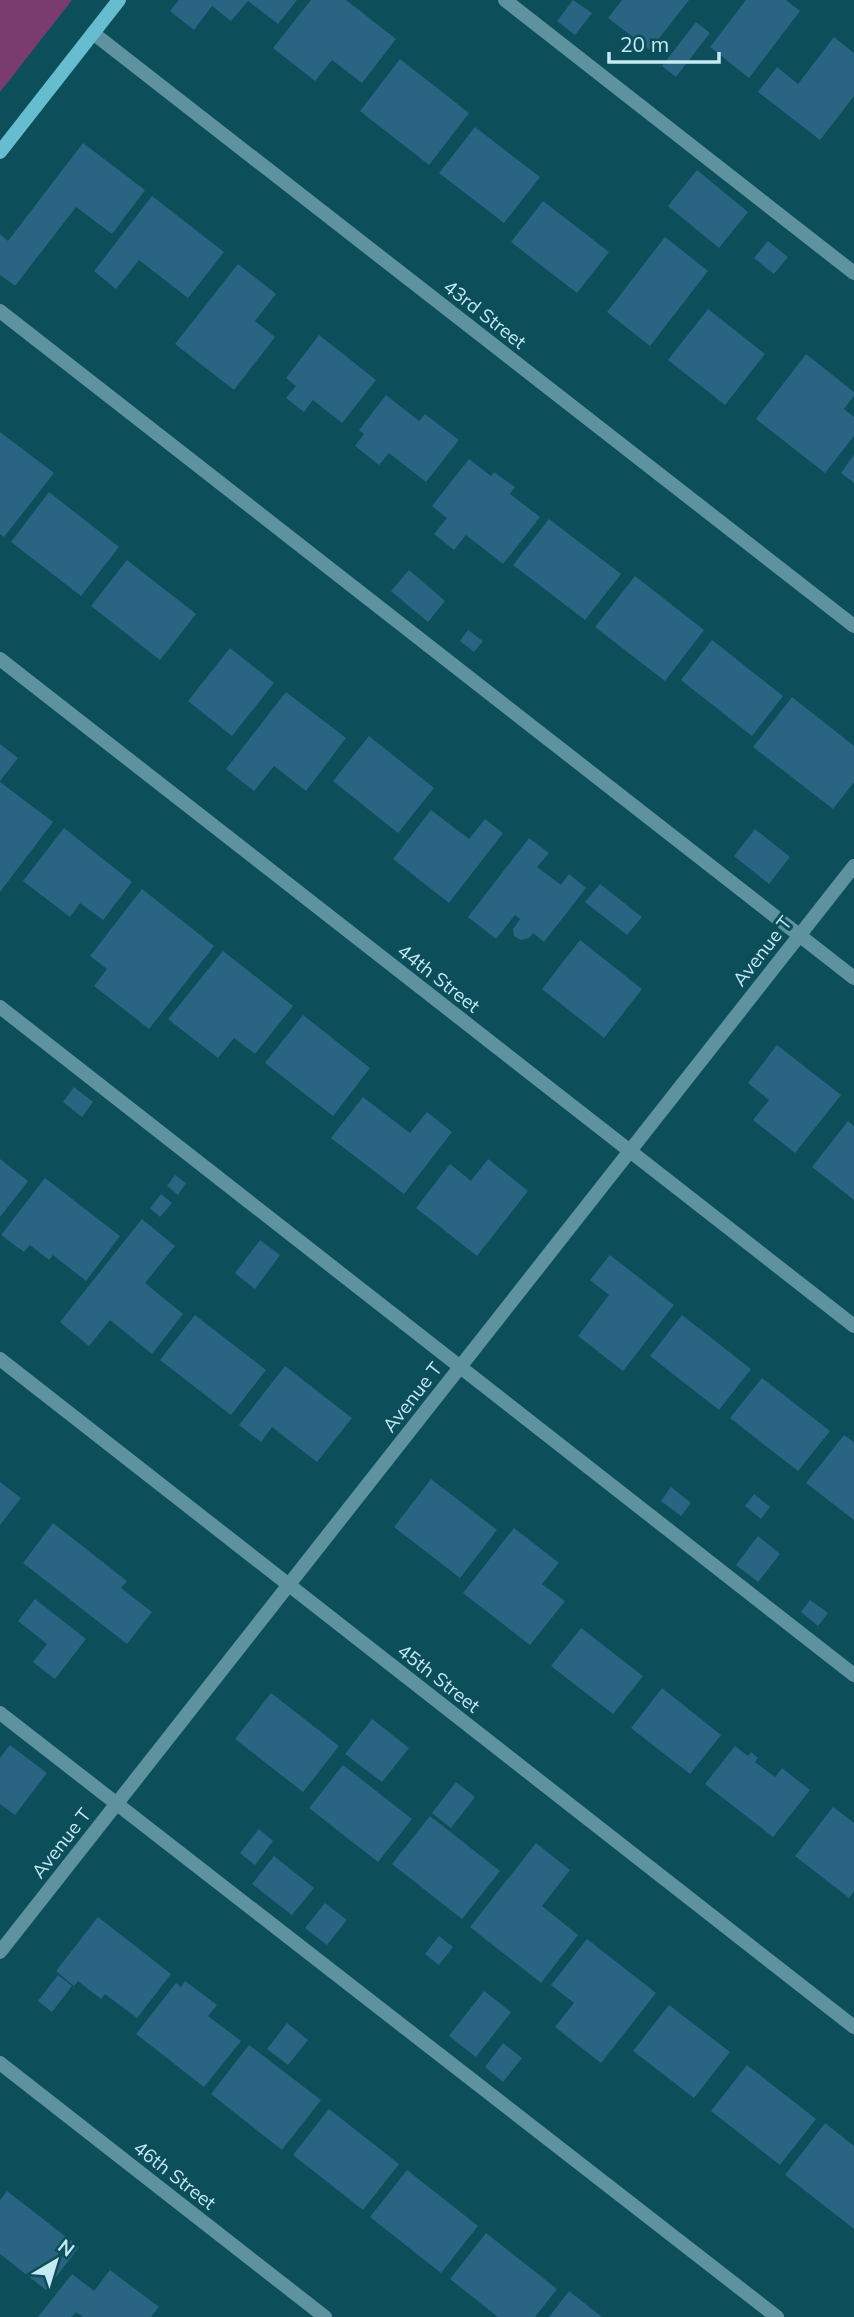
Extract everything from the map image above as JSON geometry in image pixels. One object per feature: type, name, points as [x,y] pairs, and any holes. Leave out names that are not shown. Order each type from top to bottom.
[{"type":"street","points":[[0,152],[119,0]]},
{"type":"street","points":[[505,0],[854,273]]},
{"type":"street","name":"43rd Street","points":[[93,33],[854,625]]},
{"type":"street","points":[[0,311],[854,978]]},
{"type":"street","name":"44th Street","points":[[0,659],[854,1326]]},
{"type":"street","name":"Avenue T","points":[[0,1952],[854,866]]},
{"type":"street","points":[[0,1007],[854,1675]]},
{"type":"street","name":"45th Street","points":[[0,1359],[854,2027]]},
{"type":"street","points":[[0,1713],[778,2317]]},
{"type":"street","name":"46th Street","points":[[0,2063],[326,2317]]},
{"type":"shaded area","points":[[0,0],[72,0],[0,92]]},
{"type":"building","points":[[179,0],[297,0],[278,24],[248,1],[231,21],[212,6],[194,30],[170,11]]},
{"type":"building","points":[[311,0],[346,0],[396,39],[362,83],[332,60],[315,81],[273,48]]},
{"type":"building","points":[[573,0],[592,13],[575,35],[557,21]]},
{"type":"building","points":[[622,0],[689,0],[650,50],[608,18]]},
{"type":"building","points":[[746,0],[786,0],[800,11],[749,78],[710,47]]},
{"type":"building","points":[[696,22],[710,33],[676,77],[662,66]]},
{"type":"building","points":[[834,37],[854,53],[854,96],[820,140],[758,92],[777,67],[798,84]]},
{"type":"building","points":[[400,59],[469,113],[429,165],[360,111]]},
{"type":"building","points":[[475,127],[540,177],[504,223],[439,173]]},
{"type":"building","points":[[83,143],[145,190],[112,234],[76,207],[15,286],[0,275],[0,234],[8,241]]},
{"type":"building","points":[[697,170],[748,212],[719,248],[668,206]]},
{"type":"building","points":[[152,196],[224,252],[188,298],[139,260],[116,289],[94,271]]},
{"type":"building","points":[[543,201],[609,252],[577,293],[511,242]]},
{"type":"building","points":[[665,237],[708,271],[650,346],[607,312]]},
{"type":"building","points":[[768,241],[788,257],[774,274],[754,258]]},
{"type":"building","points":[[238,264],[276,294],[255,321],[275,337],[234,390],[175,344]]},
{"type":"building","points":[[708,309],[765,354],[725,405],[668,360]]},
{"type":"building","points":[[319,335],[376,380],[342,423],[313,400],[304,412],[286,398],[296,386],[286,378]]},
{"type":"building","points":[[806,354],[854,392],[844,409],[854,417],[854,436],[825,473],[756,419]]},
{"type":"building","points":[[386,395],[419,421],[425,414],[459,440],[426,482],[389,453],[379,465],[355,446],[364,434],[359,430]]},
{"type":"building","points":[[0,432],[54,473],[4,537],[0,534]]},
{"type":"building","points":[[854,455],[854,483],[841,473]]},
{"type":"building","points":[[469,459],[491,476],[494,472],[515,487],[510,494],[540,517],[503,564],[466,535],[454,550],[434,534],[447,518],[432,506]]},
{"type":"building","points":[[49,492],[119,547],[81,596],[11,542]]},
{"type":"building","points":[[549,519],[621,574],[585,620],[513,565]]},
{"type":"building","points":[[127,560],[196,614],[160,660],[91,606]]},
{"type":"building","points":[[409,570],[445,601],[428,622],[391,591]]},
{"type":"building","points":[[635,576],[704,630],[665,681],[595,627]]},
{"type":"building","points":[[468,630],[483,641],[474,652],[460,641]]},
{"type":"building","points":[[712,640],[783,696],[752,736],[681,680]]},
{"type":"building","points":[[230,648],[274,683],[232,736],[188,701]]},
{"type":"building","points":[[286,692],[346,738],[306,791],[274,766],[254,791],[226,769]]},
{"type":"building","points":[[792,697],[854,746],[854,782],[833,809],[753,747]]},
{"type":"building","points":[[369,736],[434,788],[398,833],[333,781]]},
{"type":"building","points":[[0,744],[18,758],[0,781]]},
{"type":"building","points":[[0,782],[53,822],[0,892]]},
{"type":"building","points":[[431,810],[469,839],[485,819],[503,833],[449,903],[393,859]]},
{"type":"building","points":[[64,828],[132,882],[103,920],[80,903],[70,917],[23,881]]},
{"type":"building","points":[[755,829],[790,857],[769,884],[734,856]]},
{"type":"building","points":[[529,838],[549,853],[537,867],[561,885],[569,874],[586,888],[544,942],[533,933],[529,938],[521,940],[514,936],[513,929],[520,919],[515,915],[496,939],[468,917]]},
{"type":"building","points":[[600,884],[642,917],[627,935],[585,902]]},
{"type":"building","points":[[142,889],[214,946],[149,1029],[94,986],[107,969],[90,956]]},
{"type":"building","points":[[580,940],[642,989],[604,1038],[542,989]]},
{"type":"building","points":[[223,951],[293,1006],[255,1054],[234,1038],[218,1058],[168,1019]]},
{"type":"building","points":[[303,1015],[370,1068],[333,1116],[265,1063]]},
{"type":"building","points":[[777,1045],[841,1095],[795,1153],[753,1120],[769,1100],[748,1083]]},
{"type":"building","points":[[74,1087],[93,1102],[82,1117],[63,1102]]},
{"type":"building","points":[[363,1097],[410,1133],[427,1112],[452,1132],[404,1194],[331,1138]]},
{"type":"building","points":[[848,1121],[854,1126],[854,1200],[812,1167]]},
{"type":"building","points":[[0,1159],[28,1181],[0,1217]]},
{"type":"building","points":[[488,1159],[528,1191],[477,1256],[416,1208],[450,1164],[471,1181]]},
{"type":"building","points":[[175,1175],[186,1183],[178,1195],[167,1186]]},
{"type":"building","points":[[45,1178],[120,1236],[86,1281],[53,1255],[49,1260],[30,1245],[24,1252],[1,1235]]},
{"type":"building","points":[[161,1194],[172,1203],[160,1217],[150,1208]]},
{"type":"building","points":[[142,1219],[175,1246],[145,1283],[183,1314],[152,1354],[110,1320],[89,1346],[60,1322]]},
{"type":"building","points":[[260,1240],[280,1255],[255,1289],[235,1273]]},
{"type":"building","points":[[610,1255],[674,1305],[623,1371],[578,1336],[609,1295],[590,1280]]},
{"type":"building","points":[[195,1315],[266,1370],[231,1415],[160,1360]]},
{"type":"building","points":[[682,1315],[751,1369],[719,1410],[650,1356]]},
{"type":"building","points":[[285,1366],[352,1418],[317,1462],[272,1427],[261,1442],[239,1425]]},
{"type":"building","points":[[762,1378],[830,1431],[798,1471],[730,1418]]},
{"type":"building","points":[[844,1435],[854,1442],[854,1520],[806,1483]]},
{"type":"building","points":[[431,1479],[497,1530],[460,1578],[394,1527]]},
{"type":"building","points":[[0,1482],[21,1498],[0,1525]]},
{"type":"building","points":[[671,1487],[691,1503],[681,1516],[661,1501]]},
{"type":"building","points":[[754,1494],[770,1507],[761,1519],[745,1506]]},
{"type":"building","points":[[53,1523],[127,1581],[121,1588],[152,1612],[127,1644],[23,1563]]},
{"type":"building","points":[[514,1528],[559,1563],[542,1584],[565,1601],[530,1645],[463,1593]]},
{"type":"building","points":[[758,1536],[780,1554],[758,1582],[736,1565]]},
{"type":"building","points":[[35,1599],[86,1639],[55,1679],[33,1662],[47,1644],[18,1621]]},
{"type":"building","points":[[810,1600],[828,1613],[818,1626],[801,1612]]},
{"type":"building","points":[[581,1628],[643,1676],[613,1714],[551,1666]]},
{"type":"building","points":[[662,1688],[721,1735],[690,1774],[631,1728]]},
{"type":"building","points":[[271,1693],[339,1746],[303,1792],[235,1739]]},
{"type":"building","points":[[372,1719],[409,1748],[382,1782],[345,1754]]},
{"type":"building","points":[[10,1745],[47,1773],[15,1815],[0,1804],[0,1758]]},
{"type":"building","points":[[735,1746],[748,1756],[751,1752],[758,1758],[755,1762],[775,1777],[782,1768],[810,1790],[773,1837],[705,1784]]},
{"type":"building","points":[[343,1765],[412,1819],[378,1862],[309,1808]]},
{"type":"building","points":[[456,1782],[475,1797],[451,1828],[432,1813]]},
{"type":"building","points":[[833,1807],[854,1823],[854,1891],[849,1898],[795,1856]]},
{"type":"building","points":[[430,1816],[500,1871],[462,1919],[392,1864]]},
{"type":"building","points":[[259,1829],[273,1841],[255,1865],[240,1853]]},
{"type":"building","points":[[536,1843],[570,1870],[542,1906],[578,1935],[541,1983],[470,1927]]},
{"type":"building","points":[[274,1856],[314,1888],[292,1915],[252,1884]]},
{"type":"building","points":[[325,1903],[347,1920],[327,1945],[305,1928]]},
{"type":"building","points":[[98,1917],[171,1974],[137,2018],[105,1994],[101,1999],[78,1981],[74,1986],[56,1971]]},
{"type":"building","points":[[439,1936],[453,1947],[439,1965],[425,1954]]},
{"type":"building","points":[[587,1939],[656,1993],[601,2063],[555,2027],[574,2003],[551,1985]]},
{"type":"building","points":[[58,1975],[72,1986],[52,2012],[38,2001]]},
{"type":"building","points":[[185,1981],[217,2005],[208,2016],[241,2041],[204,2087],[136,2034],[176,1983],[181,1987]]},
{"type":"building","points":[[484,1991],[511,2012],[476,2057],[449,2036]]},
{"type":"building","points":[[669,2005],[730,2052],[694,2098],[633,2051]]},
{"type":"building","points":[[287,2023],[308,2040],[288,2065],[267,2049]]},
{"type":"building","points":[[503,2043],[522,2058],[503,2082],[485,2067]]},
{"type":"building","points":[[249,2045],[321,2100],[282,2150],[211,2094]]},
{"type":"building","points":[[747,2065],[816,2119],[780,2165],[711,2111]]},
{"type":"building","points":[[329,2109],[399,2164],[363,2210],[293,2155]]},
{"type":"building","points":[[825,2123],[854,2146],[854,2229],[785,2175]]},
{"type":"building","points":[[407,2170],[478,2226],[441,2273],[370,2217]]},
{"type":"building","points":[[7,2191],[79,2247],[46,2290],[0,2254],[0,2200]]},
{"type":"building","points":[[486,2233],[557,2289],[535,2317],[498,2317],[450,2279]]},
{"type":"building","points":[[110,2270],[159,2307],[151,2317],[83,2317],[76,2312],[71,2317],[38,2317],[72,2274],[94,2291]]},
{"type":"building","points":[[569,2291],[602,2317],[549,2317]]}]
